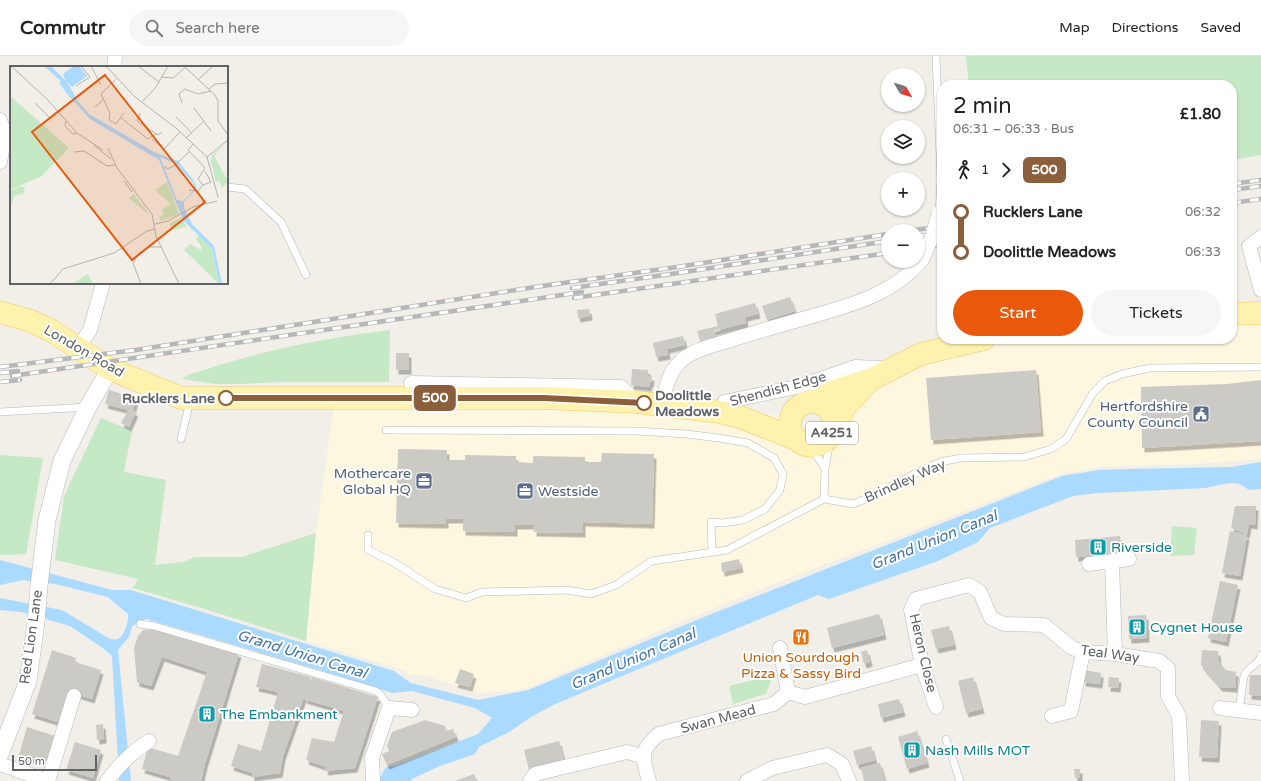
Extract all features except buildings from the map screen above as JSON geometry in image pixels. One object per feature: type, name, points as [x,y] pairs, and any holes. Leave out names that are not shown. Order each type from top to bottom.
[{"type":"main road","name":"London Road","points":[[0,312],[31,321],[52,331],[110,369],[181,398],[544,398],[636,402],[730,415],[780,415],[837,390],[880,375],[921,354],[963,344]]},
{"type":"main road","points":[[1237,314],[1261,313]]},
{"type":"main road","name":"London Road","points":[[832,431],[845,407],[880,375]]},
{"type":"main road","name":"A4251","points":[[821,403],[833,416],[832,431],[825,441],[818,445],[804,443],[793,434],[790,423],[792,414],[803,405],[821,403]]},
{"type":"main road","name":"London Road","points":[[730,415],[804,443]]},
{"type":"street","points":[[114,66],[115,56]]},
{"type":"street","points":[[0,120],[5,134],[0,162]]},
{"type":"street","points":[[662,405],[664,392],[670,376],[678,363],[694,352],[872,297],[894,285],[912,271],[922,260],[932,237],[937,217]]},
{"type":"street","points":[[1261,237],[1249,246],[1261,290]]},
{"type":"street","points":[[78,348],[90,330],[103,284]]},
{"type":"street","name":"Shendish Edge","points":[[730,415],[724,402],[797,387],[854,367],[880,368],[880,375]]},
{"type":"street","name":"Red Lion Lane","points":[[0,754],[28,681],[47,520],[62,461],[88,407],[110,369]]},
{"type":"street","points":[[411,383],[621,387],[636,402]]},
{"type":"street","points":[[1089,564],[1129,559]]},
{"type":"street","points":[[1112,561],[1115,654]]},
{"type":"street","name":"Teal Way","points":[[916,599],[969,585],[980,592],[991,618],[1004,624],[1044,625],[1072,648],[1083,652],[1115,654],[1159,660],[1168,668],[1168,696],[1180,716],[1182,781]]},
{"type":"street","name":"Heron Close","points":[[916,599],[911,610],[922,665],[936,707]]},
{"type":"street","points":[[780,648],[788,692],[805,697],[922,665]]},
{"type":"street","points":[[1052,716],[1071,711],[1083,652]]},
{"type":"street","name":"Swan Mead","points":[[645,750],[659,734],[774,704],[788,692]]},
{"type":"street","points":[[0,764],[48,781],[74,696]]},
{"type":"street","points":[[373,779],[372,758],[389,708],[412,710]]},
{"type":"street","points":[[1220,708],[1261,714]]},
{"type":"street","points":[[111,775],[132,753],[149,741]]},
{"type":"street","points":[[530,781],[535,774],[627,752],[645,750],[649,781]]},
{"type":"street","points":[[747,781],[772,768],[827,755],[842,764],[849,781]]},
{"type":"lane","points":[[936,56],[937,87]]},
{"type":"lane","points":[[228,188],[245,189],[281,222],[306,275]]},
{"type":"lane","name":"Brindley Way","points":[[824,499],[853,504],[873,496],[940,462],[961,458],[1024,457],[1051,449],[1066,439],[1093,393],[1105,381],[1122,374],[1150,368],[1261,367]]},
{"type":"lane","points":[[181,439],[191,398]]},
{"type":"lane","points":[[0,412],[88,407]]},
{"type":"lane","points":[[386,430],[636,431],[686,434],[748,443],[774,458],[783,474],[780,490],[765,509],[743,520],[722,524],[711,522],[712,552]]},
{"type":"lane","points":[[368,535],[368,550],[395,563],[435,588],[466,598],[482,592],[567,590],[590,594],[616,585],[652,561],[727,550],[824,499],[825,469],[832,431]]},
{"type":"lane","points":[[804,443],[825,469]]},
{"type":"lane","points":[[140,624],[154,626],[376,691],[380,694],[389,708]]},
{"type":"lane","points":[[1239,710],[1246,670],[1258,662],[1261,655]]},
{"type":"lane","points":[[946,739],[960,781]]},
{"type":"shaded area","points":[[1261,313],[1261,459],[1194,464],[1101,467],[1061,474],[761,589],[675,624],[528,688],[505,692],[479,693],[423,675],[408,675],[407,671],[306,641],[316,533],[335,398],[740,417],[793,414],[798,440],[810,445],[825,441],[834,427],[872,379],[970,344],[1237,344],[1237,314]]},
{"type":"green space","points":[[966,56],[1261,56],[1261,155],[1237,159],[1237,80],[968,80]]},
{"type":"green space","points":[[390,330],[389,382],[280,382],[216,384],[182,379],[189,375],[213,367],[278,349],[345,336]]},
{"type":"green space","points":[[101,418],[132,431],[124,472],[166,480],[155,565],[183,562],[195,557],[242,557],[316,533],[306,641],[133,588],[138,579],[55,560],[64,496]]},
{"type":"green space","points":[[0,455],[43,458],[26,554],[0,555]]},
{"type":"green space","points":[[1172,526],[1197,528],[1194,555],[1170,556]]},
{"type":"green space","points":[[773,675],[766,694],[733,704],[729,686]]},
{"type":"water","name":"Grand Union Canal","points":[[1261,462],[1261,489],[1249,490],[1240,484],[1232,483],[1206,488],[1099,493],[1073,496],[990,528],[978,542],[938,561],[829,599],[818,595],[553,705],[531,717],[509,732],[479,747],[475,754],[440,766],[412,779],[411,781],[378,781],[386,767],[395,766],[478,734],[492,718],[475,708],[412,691],[392,693],[146,619],[132,626],[129,637],[118,650],[131,781],[119,781],[112,656],[70,626],[22,612],[0,610],[0,598],[62,610],[110,639],[117,639],[122,636],[127,625],[128,617],[128,614],[108,597],[55,584],[23,580],[0,585],[0,560],[112,590],[131,590],[394,671],[411,683],[478,700],[528,690],[709,615],[1062,476],[1099,470],[1231,467]]},
{"type":"railway","points":[[1237,183],[1261,180]]},
{"type":"railway","points":[[1237,189],[1261,186]]},
{"type":"railway","points":[[1237,202],[1261,199]]},
{"type":"railway","points":[[925,228],[937,227]]},
{"type":"railway","points":[[925,235],[937,234]]},
{"type":"railway","points":[[0,367],[136,350],[535,287],[677,267],[881,235]]},
{"type":"railway","points":[[572,288],[881,242]]},
{"type":"railway","points":[[925,247],[937,246]]},
{"type":"railway","points":[[574,298],[881,254]]},
{"type":"railway","points":[[12,376],[582,292]]},
{"type":"railway","points":[[0,373],[18,371]]},
{"type":"railway","points":[[0,382],[20,380]]},
{"type":"bus line","name":"500","points":[[226,398],[544,398],[644,403]]},
{"type":"place","name":"Rucklers Lane","points":[[226,398]]},
{"type":"place","name":"Doolittle Meadows","points":[[644,403]]},
{"type":"place","name":"Hertfordshire County Council","points":[[1201,414]]},
{"type":"place","name":"Mothercare Global HQ","points":[[424,481]]},
{"type":"place","name":"Westside","points":[[525,491]]},
{"type":"place","name":"Riverside","points":[[1098,547]]},
{"type":"place","name":"Cygnet House","points":[[1137,627]]},
{"type":"place","name":"Union Sourdough Pizza & Sassy Bird","points":[[801,637]]},
{"type":"place","name":"The Embankment","points":[[207,714]]},
{"type":"place","name":"Nash Mills MOT","points":[[912,750]]}]
